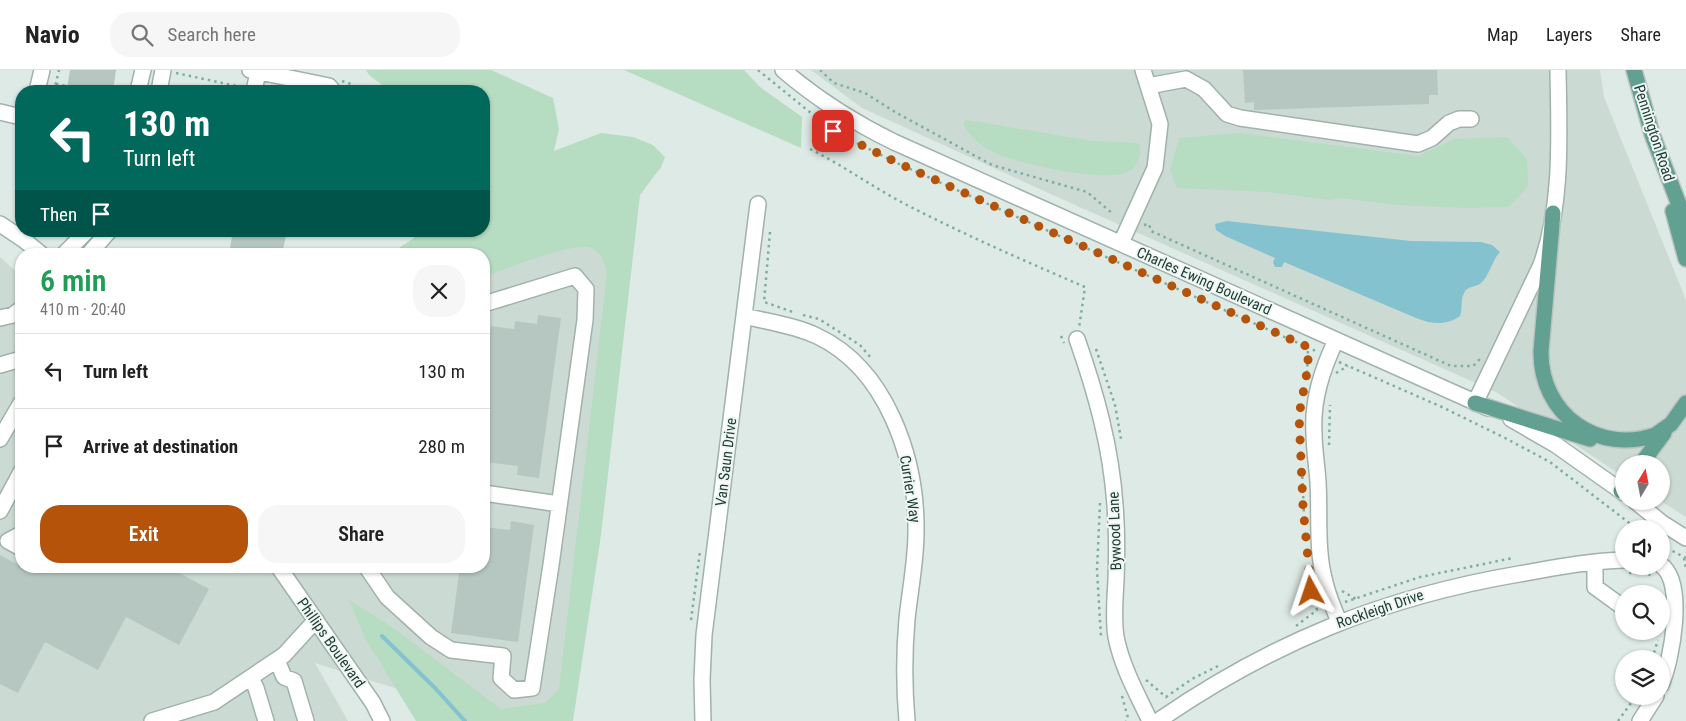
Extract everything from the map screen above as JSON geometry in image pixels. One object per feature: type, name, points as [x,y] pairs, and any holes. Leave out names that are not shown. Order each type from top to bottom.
[{"type":"main road","name":"Pennington Road","points":[[1634,70],[1652,134],[1686,223]]},
{"type":"main road","points":[[1652,134],[1686,259]]},
{"type":"main road","points":[[1554,213],[1541,351],[1542,369],[1549,391],[1558,406],[1584,430],[1612,439],[1630,440],[1647,438],[1658,434]]},
{"type":"main road","points":[[1476,403],[1609,444],[1642,442],[1658,434],[1673,422]]},
{"type":"main road","points":[[1648,455],[1686,403]]},
{"type":"street","points":[[38,85],[42,70]]},
{"type":"street","points":[[139,85],[143,70]]},
{"type":"street","name":"Charles Ewing Boulevard","points":[[783,70],[822,101],[869,130],[1476,403],[1537,432],[1615,485]]},
{"type":"street","points":[[1121,244],[1155,168],[1160,124],[1143,70]]},
{"type":"street","points":[[1476,403],[1541,265],[1548,242],[1554,213],[1559,161],[1558,70]]},
{"type":"street","points":[[254,85],[254,71],[324,85]]},
{"type":"street","points":[[162,85],[167,72]]},
{"type":"street","points":[[1148,86],[1186,79],[1204,89],[1227,114],[1260,121],[1418,144],[1432,138],[1449,123],[1458,119],[1471,119]]},
{"type":"street","points":[[0,112],[15,116]]},
{"type":"street","name":"Van Saun Drive","points":[[704,721],[702,680],[704,635],[758,204]]},
{"type":"street","points":[[0,224],[15,234]]},
{"type":"street","points":[[20,237],[34,248]]},
{"type":"street","points":[[70,248],[81,237]]},
{"type":"street","points":[[94,248],[105,237]]},
{"type":"street","points":[[371,573],[387,597],[431,637],[452,650],[504,656],[501,678],[514,690],[532,688],[585,320],[586,289],[575,276],[490,302]]},
{"type":"street","points":[[0,318],[15,314]]},
{"type":"street","name":"Currier Way","points":[[744,316],[799,329],[817,336],[854,360],[867,374],[879,393],[903,445],[915,502],[916,531],[915,560],[904,655],[907,721]]},
{"type":"street","points":[[1336,340],[1328,357],[1317,391],[1314,407],[1314,433],[1321,564],[1324,582],[1339,622]]},
{"type":"street","name":"Bywood Lane","points":[[1071,342],[1095,391],[1112,468],[1116,505],[1117,543],[1114,612],[1116,636],[1125,668],[1150,721]]},
{"type":"street","points":[[0,365],[15,360]]},
{"type":"street","points":[[0,439],[15,413]]},
{"type":"street","points":[[0,511],[15,483]]},
{"type":"street","points":[[490,494],[559,504]]},
{"type":"street","points":[[1646,510],[1686,538]]},
{"type":"street","points":[[1595,562],[1595,588],[1615,602]]},
{"type":"street","name":"Rockleigh Drive","points":[[1158,721],[1218,682],[1263,656],[1339,622],[1382,606],[1438,590],[1567,565],[1595,562],[1615,565]]},
{"type":"street","points":[[1670,572],[1674,582],[1670,601]]},
{"type":"street","name":"Phillips Boulevard","points":[[283,573],[373,703],[382,721]]},
{"type":"street","points":[[152,721],[214,702],[284,655],[316,620]]},
{"type":"street","points":[[1670,624],[1673,644],[1670,658]]},
{"type":"street","points":[[277,660],[284,677],[294,680],[306,721]]},
{"type":"street","points":[[251,678],[266,721]]},
{"type":"street","points":[[1640,721],[1650,705]]},
{"type":"path","points":[[59,70],[56,84],[61,85]]},
{"type":"path","points":[[758,70],[833,131],[908,168],[1442,407],[1550,462],[1625,520]]},
{"type":"path","points":[[820,70],[834,83],[865,93],[895,112],[992,165],[1087,192],[1112,213]]},
{"type":"path","points":[[167,72],[231,85]]},
{"type":"path","points":[[810,149],[838,163],[906,204],[999,250],[1085,287],[1071,342],[1060,336]]},
{"type":"path","points":[[1140,225],[1149,224],[1151,231],[1451,366],[1473,366],[1487,352]]},
{"type":"path","points":[[770,232],[764,302],[794,312]]},
{"type":"path","points":[[802,315],[820,319],[860,345],[871,359]]},
{"type":"path","points":[[1307,377],[1308,347]]},
{"type":"path","points":[[1096,349],[1116,405],[1121,440]]},
{"type":"path","points":[[1334,381],[1336,373],[1348,366]]},
{"type":"path","points":[[1329,446],[1330,397]]},
{"type":"path","points":[[1302,464],[1305,523]]},
{"type":"path","points":[[1100,502],[1097,570],[1100,633],[1103,642]]},
{"type":"path","points":[[1670,550],[1685,558],[1686,570]]},
{"type":"path","points":[[1289,630],[1298,626],[1317,610],[1420,577],[1512,558]]},
{"type":"path","points":[[1310,582],[1317,610]]},
{"type":"path","points":[[1341,590],[1356,599]]},
{"type":"path","points":[[1144,677],[1166,697],[1192,679],[1219,666]]},
{"type":"path","points":[[1120,692],[1128,718],[1126,721]]},
{"type":"path","points":[[1618,721],[1630,705]]},
{"type":"shaded area","points":[[811,70],[1600,70],[1604,97],[1686,300],[1686,517],[1670,507],[1670,455],[1615,455],[1615,471],[1496,392],[862,108]]},
{"type":"shaded area","points":[[613,238],[561,710],[500,721],[315,663],[348,721],[0,721],[0,257],[15,271],[15,573],[490,573],[490,265]]},
{"type":"green space","points":[[366,70],[491,70],[553,98],[559,129],[554,151],[601,133],[633,137],[653,145],[665,157],[661,167],[640,195],[601,535],[573,721],[416,721],[365,638],[349,600],[392,627],[501,709],[545,703],[559,689],[607,273],[600,255],[591,248],[582,247],[555,252],[490,275],[490,248],[399,248],[414,237],[490,237],[490,85],[382,85],[369,75]]},
{"type":"green space","points":[[624,70],[744,70],[760,87],[802,117],[801,148]]},
{"type":"green space","points":[[967,120],[1093,141],[1137,143],[1140,145],[1140,153],[1136,164],[1131,170],[1117,175],[1080,173],[1037,166],[989,150],[967,131],[963,123]]},
{"type":"green space","points":[[1240,133],[1418,156],[1455,139],[1507,137],[1527,159],[1528,186],[1509,207],[1467,208],[1396,205],[1342,198],[1329,200],[1268,192],[1177,188],[1170,170],[1179,138]]},
{"type":"water","points":[[1227,221],[1411,241],[1481,242],[1492,245],[1500,252],[1484,280],[1464,293],[1460,316],[1444,323],[1433,323],[1416,318],[1284,262],[1282,267],[1275,267],[1273,262],[1275,258],[1225,236],[1216,230],[1215,224]]},
{"type":"building","points":[[70,70],[116,70],[114,85],[68,85]]},
{"type":"building","points":[[1243,70],[1437,70],[1438,95],[1429,95],[1429,104],[1254,110],[1254,102],[1245,103]]},
{"type":"building","points":[[232,237],[286,237],[283,248],[230,248]]},
{"type":"building","points":[[538,315],[561,318],[539,478],[517,475],[518,466],[490,463],[491,326],[514,329],[515,321],[537,324]]},
{"type":"building","points":[[511,521],[534,525],[518,642],[451,633],[459,573],[490,573],[490,528],[510,530]]},
{"type":"building","points":[[0,555],[15,563],[15,573],[179,573],[209,589],[179,645],[126,617],[98,670],[45,642],[18,693],[0,684]]},
{"type":"waterway","points":[[382,636],[435,688],[465,721]]},
{"type":"route","points":[[833,131],[900,164],[1308,347],[1308,367],[1299,415],[1303,506],[1311,591]]}]
